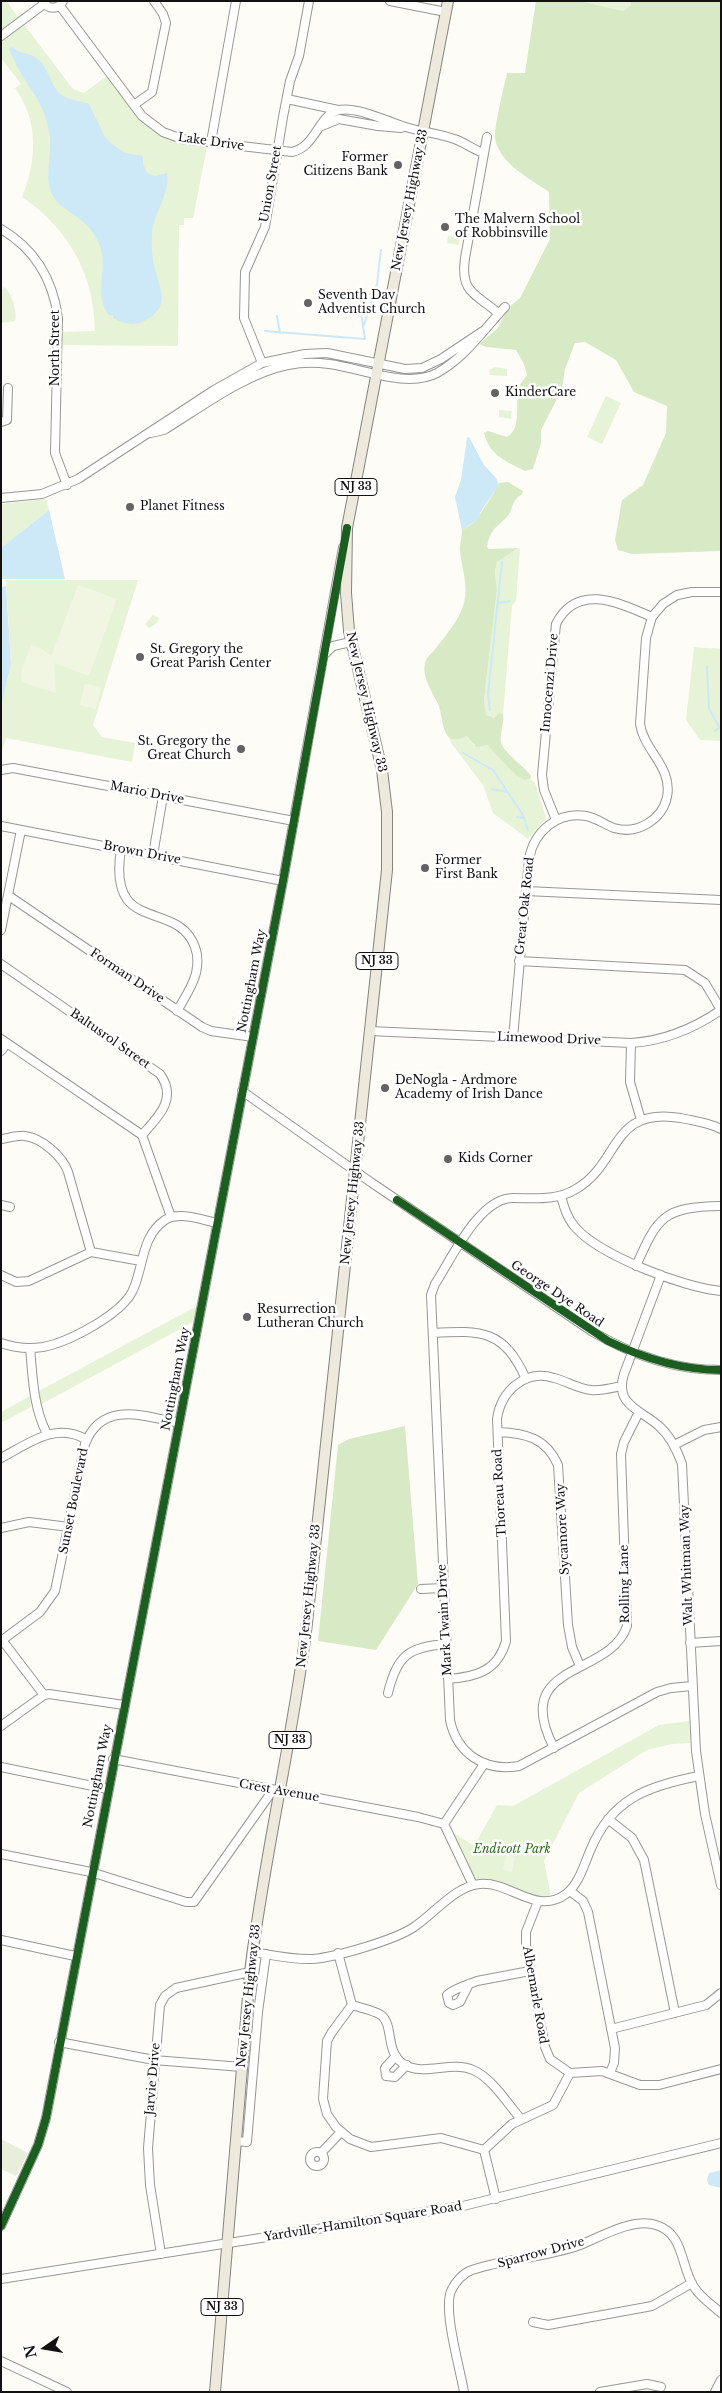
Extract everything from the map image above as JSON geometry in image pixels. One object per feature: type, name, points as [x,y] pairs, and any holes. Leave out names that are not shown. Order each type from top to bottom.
[{"type":"main road","name":"New Jersey Highway 33","points":[[215,2392],[250,1972],[277,1791],[306,1632],[387,870],[386,812],[377,745],[351,642],[346,593],[348,528],[447,6]]},
{"type":"street","points":[[134,105],[152,92],[165,29],[164,17],[154,1]]},
{"type":"street","points":[[211,142],[236,1]]},
{"type":"street","name":"Union Street","points":[[262,364],[244,318],[245,272],[265,227],[287,99],[299,56],[309,1]]},
{"type":"street","points":[[390,1],[447,6]]},
{"type":"street","points":[[1,36],[44,3],[51,8],[61,4]]},
{"type":"street","name":"Lake Drive","points":[[61,4],[134,105],[147,121],[163,132],[182,139],[287,153],[300,149],[322,126],[324,120],[338,110]]},
{"type":"street","points":[[287,99],[372,116],[406,128],[455,139],[484,153]]},
{"type":"street","points":[[322,126],[339,119],[378,126],[406,128]]},
{"type":"street","points":[[487,137],[464,262],[464,278],[469,291],[499,314]]},
{"type":"street","name":"North Street","points":[[1,229],[26,248],[40,264],[47,277],[55,302],[58,318],[55,453],[67,485]]},
{"type":"street","points":[[151,433],[164,430],[260,374],[308,362],[330,364],[408,379],[430,376],[452,362],[506,307]]},
{"type":"street","points":[[1,498],[29,496],[67,485],[151,433],[159,425],[214,390],[262,364],[305,354],[327,353],[405,369],[422,368],[435,363],[483,331]]},
{"type":"street","points":[[262,364],[271,370]]},
{"type":"street","points":[[260,374],[262,364]]},
{"type":"street","points":[[1,422],[7,420],[4,406],[8,388]]},
{"type":"street","name":"Nottingham Way","points":[[1,2226],[43,2131],[91,1872],[253,1037],[348,528]]},
{"type":"street","points":[[556,820],[568,816],[584,816],[613,828],[634,829],[654,819],[663,807],[668,793],[665,771],[643,736],[640,724],[646,638],[652,617],[663,604],[676,596],[692,592],[721,592]]},
{"type":"street","name":"Innocenzi Drive","points":[[556,820],[544,790],[542,775],[556,624],[569,607],[590,599],[603,600],[652,617]]},
{"type":"street","points":[[324,656],[332,646],[351,642]]},
{"type":"street","name":"Mario Drive","points":[[1,770],[13,768],[294,821]]},
{"type":"street","points":[[153,855],[164,796]]},
{"type":"street","name":"Great Oak Road","points":[[513,1038],[529,858],[533,844],[543,830],[556,820]]},
{"type":"street","name":"Brown Drive","points":[[1,826],[282,881]]},
{"type":"street","points":[[1,930],[21,830]]},
{"type":"street","points":[[121,849],[119,879],[129,900],[141,911],[178,925],[189,936],[196,951],[196,973],[178,1011]]},
{"type":"street","points":[[526,891],[721,900]]},
{"type":"street","name":"Forman Drive","points":[[9,896],[178,1011],[211,1031],[253,1037]]},
{"type":"street","points":[[519,961],[685,970],[704,983],[721,1010]]},
{"type":"street","name":"Baltusrol Street","points":[[1,964],[160,1074],[167,1087],[166,1106],[142,1135]]},
{"type":"street","name":"Limewood Drive","points":[[370,1031],[631,1043],[657,1040],[682,1032],[721,1010]]},
{"type":"street","points":[[1,1051],[4,1041],[142,1135],[171,1217]]},
{"type":"street","points":[[631,1043],[630,1082],[641,1120]]},
{"type":"street","name":"George Dye Road","points":[[242,1091],[355,1171],[593,1332],[632,1352],[684,1367],[721,1370]]},
{"type":"street","points":[[721,1129],[705,1122],[669,1116],[657,1116],[641,1120],[622,1134],[585,1183],[561,1196],[570,1220],[579,1232],[605,1250],[636,1266],[661,1275],[703,1288],[721,1290]]},
{"type":"street","points":[[1,1139],[27,1136],[38,1141],[63,1161],[68,1172],[91,1252]]},
{"type":"street","name":"Mark Twain Drive","points":[[484,1764],[469,1755],[454,1735],[450,1720],[433,1333],[433,1289],[481,1214],[500,1200],[561,1196]]},
{"type":"street","points":[[636,1266],[650,1234],[668,1215],[691,1207],[721,1206]]},
{"type":"street","points":[[1,1343],[30,1348],[62,1341],[120,1308],[135,1286],[141,1260],[153,1234],[164,1221],[171,1217],[183,1216],[217,1223]]},
{"type":"street","points":[[1,1275],[16,1282],[29,1281],[91,1252],[141,1260]]},
{"type":"street","points":[[433,1333],[470,1331],[495,1338],[513,1354],[526,1379],[549,1376],[593,1390],[621,1386],[661,1275]]},
{"type":"street","points":[[30,1348],[36,1409],[47,1434]]},
{"type":"street","name":"Thoreau Road","points":[[448,1679],[470,1677],[484,1672],[496,1661],[506,1641],[497,1419],[501,1403],[510,1389],[526,1379]]},
{"type":"street","name":"Walt Whitman Way","points":[[621,1386],[627,1402],[662,1428],[674,1445],[683,1475],[692,1686],[699,1776],[711,1846],[721,1885]]},
{"type":"street","name":"Rolling Lane","points":[[554,1748],[544,1725],[545,1701],[557,1681],[612,1648],[622,1639],[627,1626],[620,1454],[639,1412]]},
{"type":"street","name":"Sunset Boulevard","points":[[2,1640],[40,1612],[51,1599],[58,1583],[87,1440],[100,1422],[122,1414],[179,1423]]},
{"type":"street","points":[[674,1445],[704,1430],[721,1427]]},
{"type":"street","name":"Sycamore Way","points":[[498,1432],[522,1433],[538,1440],[550,1450],[558,1465],[568,1625],[572,1647],[580,1666]]},
{"type":"street","points":[[1,1458],[47,1434],[69,1433],[87,1440]]},
{"type":"street","points":[[1,1528],[29,1522],[69,1527]]},
{"type":"street","points":[[421,1589],[444,1588]]},
{"type":"street","points":[[2,1640],[44,1695]]},
{"type":"street","points":[[690,1643],[721,1641]]},
{"type":"street","points":[[388,1694],[391,1681],[411,1651],[422,1646],[446,1644]]},
{"type":"street","points":[[473,1885],[444,1824],[484,1764],[502,1768],[519,1766],[657,1692],[671,1688],[692,1686]]},
{"type":"street","points":[[1,1726],[44,1695],[55,1694],[124,1705]]},
{"type":"street","name":"Crest Avenue","points":[[113,1759],[418,1816],[444,1824]]},
{"type":"street","points":[[1,1767],[107,1789]]},
{"type":"street","points":[[253,1952],[306,1959],[338,1954],[402,1934],[421,1923],[461,1890],[473,1885],[495,1885],[538,1901],[552,1901],[570,1891],[578,1880],[596,1837],[608,1819],[628,1800],[648,1789],[668,1782],[699,1776]]},
{"type":"street","points":[[1,1854],[91,1872],[186,1902],[194,1902],[277,1791]]},
{"type":"street","points":[[608,1819],[632,1838],[644,1860],[675,2013]]},
{"type":"street","points":[[570,1891],[583,1901],[588,1912],[615,2055],[610,2073]]},
{"type":"street","name":"Albemarle Road","points":[[538,1901],[526,1932],[526,1948],[530,1971],[547,2053],[556,2064],[570,2073]]},
{"type":"street","points":[[1,1940],[75,1956]]},
{"type":"street","points":[[236,2141],[247,2142],[258,2012],[266,1954]]},
{"type":"street","points":[[338,1954],[352,2005]]},
{"type":"street","points":[[469,1984],[530,1971]]},
{"type":"street","name":"Jarvie Drive","points":[[160,2254],[148,2171],[148,2134],[160,2004],[169,1992],[176,1988],[250,1972]]},
{"type":"street","points":[[611,2029],[706,2005],[721,1993]]},
{"type":"street","points":[[352,2005],[384,2018],[396,2056],[407,2065],[420,2069],[456,2066],[472,2069],[485,2078],[520,2118]]},
{"type":"street","points":[[352,2005],[329,2036],[322,2088],[327,2114],[341,2132],[357,2143],[371,2147],[442,2138],[484,2150]]},
{"type":"street","points":[[59,2042],[154,2060],[242,2068]]},
{"type":"street","points":[[396,2056],[385,2068],[386,2076],[395,2077],[407,2065]]},
{"type":"street","points":[[484,2150],[504,2130],[520,2118],[553,2106],[570,2073],[594,2070],[610,2073],[631,2083],[650,2086],[721,2069]]},
{"type":"street","points":[[321,2153],[341,2132]]},
{"type":"street","name":"Yardville-Hamilton Square Road","points":[[1,2279],[434,2211],[496,2199],[721,2142]]},
{"type":"street","points":[[484,2150],[496,2199]]},
{"type":"street","name":"Sparrow Drive","points":[[464,2392],[449,2306],[451,2291],[455,2284],[468,2272],[566,2249],[609,2231],[645,2223],[657,2225],[675,2238],[692,2283],[721,2314]]},
{"type":"street","points":[[533,2322],[548,2325],[652,2306],[692,2283]]},
{"type":"street","points":[[1,2361],[68,2392]]},
{"type":"street","points":[[714,2392],[721,2380]]},
{"type":"street","points":[[600,2392],[647,2384],[661,2387]]},
{"type":"green space","points":[[1,1],[6,1],[73,89],[84,93],[107,76],[138,116],[158,133],[171,139],[207,147],[193,218],[184,218],[184,225],[179,225],[178,346],[61,345],[62,332],[95,331],[94,310],[84,272],[76,255],[53,223],[22,197],[31,169],[33,155],[32,127],[23,101],[15,88],[21,84],[1,58]]},
{"type":"green space","points":[[536,1],[580,1],[623,11],[631,5],[630,1],[721,1],[721,551],[632,554],[618,550],[615,540],[622,500],[643,485],[666,433],[667,406],[634,392],[616,360],[585,342],[575,343],[565,369],[562,389],[541,430],[541,443],[533,469],[525,471],[505,461],[494,452],[486,441],[484,433],[488,431],[507,437],[512,433],[517,420],[518,391],[527,375],[524,364],[516,350],[486,347],[479,344],[498,328],[508,308],[520,298],[550,239],[549,192],[509,163],[503,156],[495,138],[507,73],[525,73]]},
{"type":"green space","points":[[580,1],[630,1],[631,5],[623,11]]},
{"type":"green space","points":[[448,236],[460,238],[459,245],[447,243]]},
{"type":"green space","points":[[4,287],[11,297],[16,317],[15,321],[1,323],[1,292]]},
{"type":"green space","points":[[495,367],[507,369],[507,376],[490,375],[489,370]]},
{"type":"green space","points":[[606,396],[621,403],[602,444],[587,437]]},
{"type":"green space","points":[[499,410],[512,411],[511,419],[499,417]]},
{"type":"green space","points":[[508,482],[523,491],[523,493],[515,501],[509,514],[493,531],[487,547],[489,549],[518,548],[497,562],[495,572],[497,590],[484,700],[486,715],[494,718],[499,713],[503,714],[501,742],[506,751],[531,776],[530,779],[525,780],[516,775],[487,745],[477,747],[466,736],[452,739],[447,735],[444,730],[440,709],[424,671],[426,660],[452,627],[464,603],[465,583],[460,549],[462,530],[472,524],[477,518],[499,483]]},
{"type":"green space","points":[[46,499],[49,510],[1,548],[1,504]]},
{"type":"green space","points":[[518,548],[520,549],[516,601],[512,606],[503,714],[499,713],[494,718],[486,715],[484,700],[497,590],[495,572],[497,562]]},
{"type":"green space","points":[[6,580],[138,580],[93,725],[102,737],[135,743],[132,762],[6,738],[1,754],[1,707],[11,664]]},
{"type":"green space","points":[[78,585],[117,599],[89,676],[54,663],[56,693],[22,682],[21,672],[31,645],[41,648],[51,656]]},
{"type":"green space","points":[[153,615],[159,618],[158,622],[149,628],[145,624]]},
{"type":"green space","points":[[694,647],[721,649],[721,741],[700,740],[686,720]]},
{"type":"green space","points":[[85,684],[101,687],[96,709],[80,705]]},
{"type":"green space","points":[[449,736],[456,739],[466,736],[474,745],[487,745],[525,780],[530,779],[535,783],[546,818],[528,839],[493,813],[483,785],[451,743]]},
{"type":"green space","points":[[197,1306],[193,1322],[38,1406],[37,1392]]},
{"type":"green space","points":[[30,1396],[31,1407],[1,1423],[1,1412]]},
{"type":"green space","points":[[405,1426],[418,1584],[376,1650],[318,1641],[338,1445],[349,1439]]},
{"type":"green space","name":"Endicott Park","points":[[689,1721],[690,1743],[672,1744],[647,1750],[579,1793],[544,1861],[551,1897],[537,1898],[476,1882],[449,1830],[474,1846],[497,1805],[513,1806],[659,1725]]},
{"type":"green space","points":[[506,1855],[515,1857],[512,1872],[503,1870]]},
{"type":"green space","points":[[1,2139],[28,2153],[16,2176],[1,2169]]},
{"type":"water","points":[[12,47],[17,51],[33,56],[41,62],[55,88],[63,96],[89,104],[105,137],[125,153],[143,156],[143,164],[147,173],[155,176],[167,173],[168,180],[165,195],[152,232],[152,256],[161,291],[161,304],[154,315],[142,322],[130,324],[121,322],[113,318],[113,315],[109,315],[104,307],[101,290],[103,264],[100,246],[83,221],[63,207],[52,194],[48,174],[50,138],[48,126],[37,99],[9,49]]},
{"type":"water","points":[[469,437],[484,465],[496,478],[499,485],[481,511],[478,519],[462,530],[455,497],[461,480],[467,438]]},
{"type":"water","points":[[49,510],[65,579],[1,579],[1,548]]},
{"type":"water","points":[[6,586],[11,664],[1,707],[1,587]]},
{"type":"water","points":[[721,2170],[721,2188],[709,2185],[707,2180],[709,2173]]},
{"type":"waterway","points":[[364,325],[377,284],[381,250]]},
{"type":"waterway","points":[[265,331],[365,339],[360,306]]},
{"type":"waterway","points":[[277,316],[280,333]]},
{"type":"waterway","points":[[490,710],[488,694],[502,562]]},
{"type":"waterway","points":[[498,603],[510,601]]},
{"type":"waterway","points":[[707,666],[709,708],[719,727]]},
{"type":"waterway","points":[[715,731],[721,726]]},
{"type":"waterway","points":[[463,753],[493,770],[523,815],[528,830]]},
{"type":"waterway","points":[[492,789],[507,792]]},
{"type":"waterway","points":[[517,817],[524,818]]},
{"type":"cycle path","points":[[1,2226],[38,2145],[46,2118],[283,881],[347,528]]},
{"type":"cycle path","points":[[397,1200],[608,1341],[635,1353],[663,1362],[691,1368],[721,1370]]},
{"type":"place","name":"Former Citizens Bank","points":[[398,165]]},
{"type":"place","name":"The Malvern School of Robbinsville","points":[[445,227]]},
{"type":"place","name":"Seventh Day Adventist Church","points":[[308,303]]},
{"type":"place","name":"KinderCare","points":[[495,393]]},
{"type":"place","name":"Planet Fitness","points":[[130,507]]},
{"type":"place","name":"St. Gregory the Great Parish Center","points":[[140,657]]},
{"type":"place","name":"St. Gregory the Great Church","points":[[241,749]]},
{"type":"place","name":"Former First Bank","points":[[425,868]]},
{"type":"place","name":"DeNogla - Ardmore Academy of Irish Dance","points":[[385,1088]]},
{"type":"place","name":"Kids Corner","points":[[448,1159]]},
{"type":"place","name":"Resurrection Lutheran Church","points":[[247,1317]]}]
